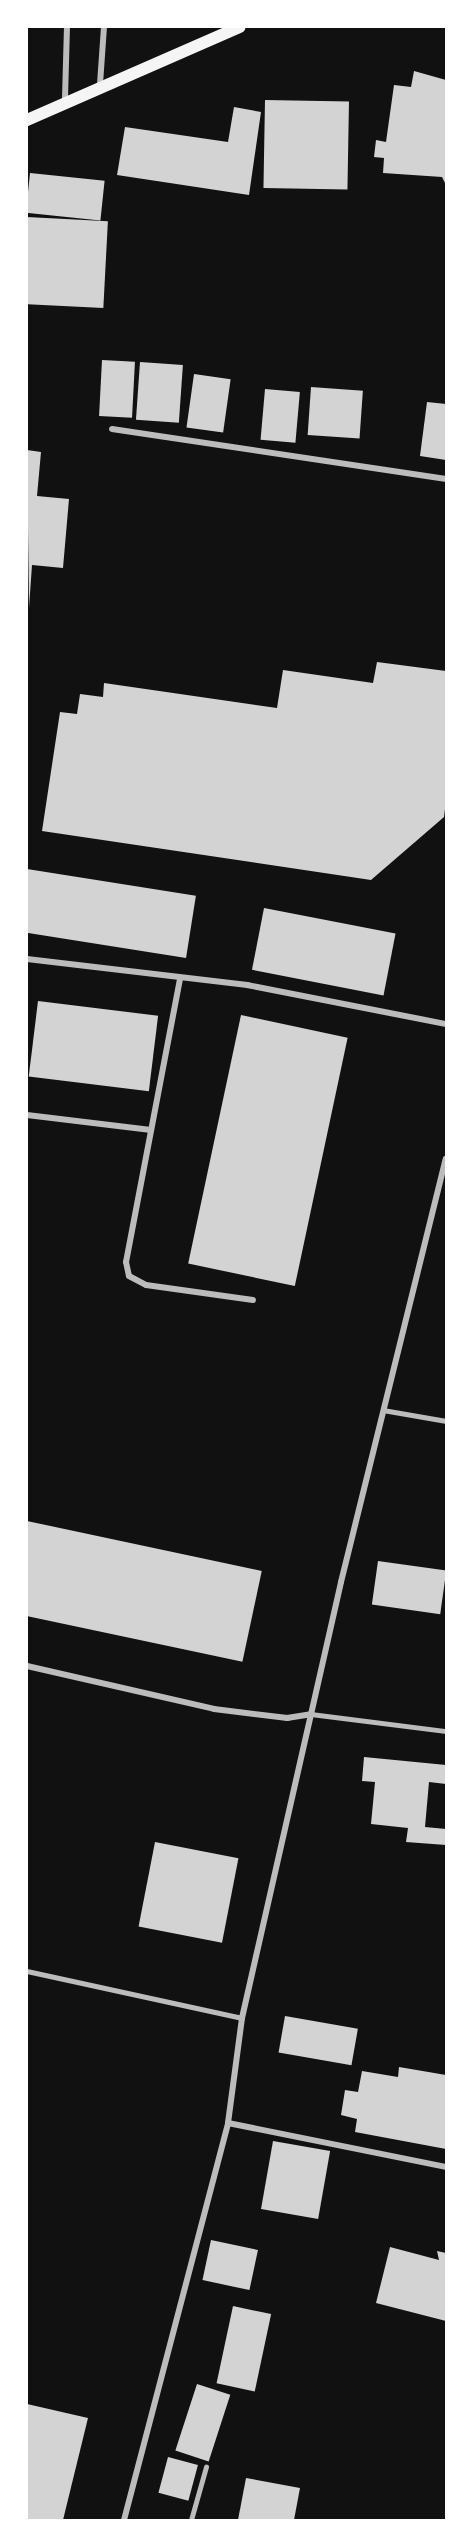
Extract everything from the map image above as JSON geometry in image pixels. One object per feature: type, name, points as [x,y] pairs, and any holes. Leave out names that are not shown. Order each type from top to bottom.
[{"type":"main road","points":[[27,120],[65,98],[240,27]]},
{"type":"street","points":[[65,98],[67,27]]},
{"type":"street","points":[[100,84],[104,27]]},
{"type":"street","points":[[112,429],[446,479]]},
{"type":"street","points":[[27,959],[180,979],[247,985],[446,1024]]},
{"type":"street","points":[[180,979],[126,1262],[129,1276],[146,1285],[253,1300]]},
{"type":"street","points":[[27,1115],[151,1130]]},
{"type":"street","points":[[124,2520],[228,2123],[242,2018],[383,1410],[446,1159]]},
{"type":"street","points":[[27,1666],[214,1708],[287,1718],[311,1714]]},
{"type":"street","points":[[228,2123],[446,2167]]},
{"type":"lane","points":[[383,1410],[446,1421]]},
{"type":"lane","points":[[311,1714],[446,1731]]},
{"type":"lane","points":[[27,1971],[242,2018]]},
{"type":"lane","points":[[190,2520],[206,2467]]},
{"type":"building","points":[[414,71],[446,80],[446,185],[442,177],[383,173],[384,158],[374,157],[376,140],[386,142],[394,85],[411,87]]},
{"type":"building","points":[[265,100],[349,101],[347,189],[263,188]]},
{"type":"building","points":[[234,107],[261,112],[249,195],[117,175],[125,127],[228,142]]},
{"type":"building","points":[[30,173],[105,181],[100,221],[27,213]]},
{"type":"building","points":[[27,217],[108,221],[103,308],[27,304]]},
{"type":"building","points":[[102,360],[135,362],[132,418],[99,416]]},
{"type":"building","points":[[140,362],[183,365],[179,423],[136,420]]},
{"type":"building","points":[[194,374],[231,379],[223,433],[186,427]]},
{"type":"building","points":[[311,387],[363,391],[360,439],[308,435]]},
{"type":"building","points":[[265,389],[300,392],[295,443],[261,440]]},
{"type":"building","points":[[427,402],[446,404],[446,460],[420,456]]},
{"type":"building","points":[[27,450],[41,452],[37,496],[69,499],[63,568],[32,565],[29,608]]},
{"type":"building","points":[[377,662],[446,671],[446,801],[444,817],[371,880],[42,831],[60,712],[77,714],[80,694],[103,697],[104,683],[277,708],[283,670],[373,683]]},
{"type":"building","points":[[27,869],[196,896],[186,958],[27,933]]},
{"type":"building","points":[[264,908],[396,934],[384,995],[252,970]]},
{"type":"building","points":[[38,1001],[158,1016],[149,1091],[29,1076]]},
{"type":"building","points":[[241,1015],[348,1038],[295,1286],[188,1263]]},
{"type":"building","points":[[27,1521],[262,1571],[242,1662],[27,1616]]},
{"type":"building","points":[[378,1561],[446,1571],[440,1614],[372,1605]]},
{"type":"building","points":[[364,1757],[446,1765],[446,1784],[429,1782],[425,1827],[446,1829],[446,1845],[406,1842],[408,1828],[371,1824],[375,1782],[362,1781]]},
{"type":"building","points":[[155,1842],[238,1858],[222,1943],[139,1926]]},
{"type":"building","points":[[285,2016],[358,2029],[351,2065],[279,2052]]},
{"type":"building","points":[[399,2067],[446,2075],[446,2149],[355,2132],[357,2119],[341,2115],[345,2090],[358,2092],[362,2071],[398,2077]]},
{"type":"building","points":[[273,2141],[330,2151],[318,2219],[261,2209]]},
{"type":"building","points":[[211,2240],[258,2250],[249,2290],[202,2280]]},
{"type":"building","points":[[390,2247],[439,2260],[437,2251],[446,2253],[446,2321],[376,2303]]},
{"type":"building","points":[[233,2306],[271,2314],[255,2391],[217,2383]]},
{"type":"building","points":[[197,2384],[230,2395],[209,2461],[175,2451]]},
{"type":"building","points":[[27,2404],[88,2418],[63,2520],[27,2520]]},
{"type":"building","points":[[168,2457],[198,2465],[188,2501],[158,2493]]},
{"type":"building","points":[[246,2478],[300,2488],[294,2520],[238,2520]]}]
